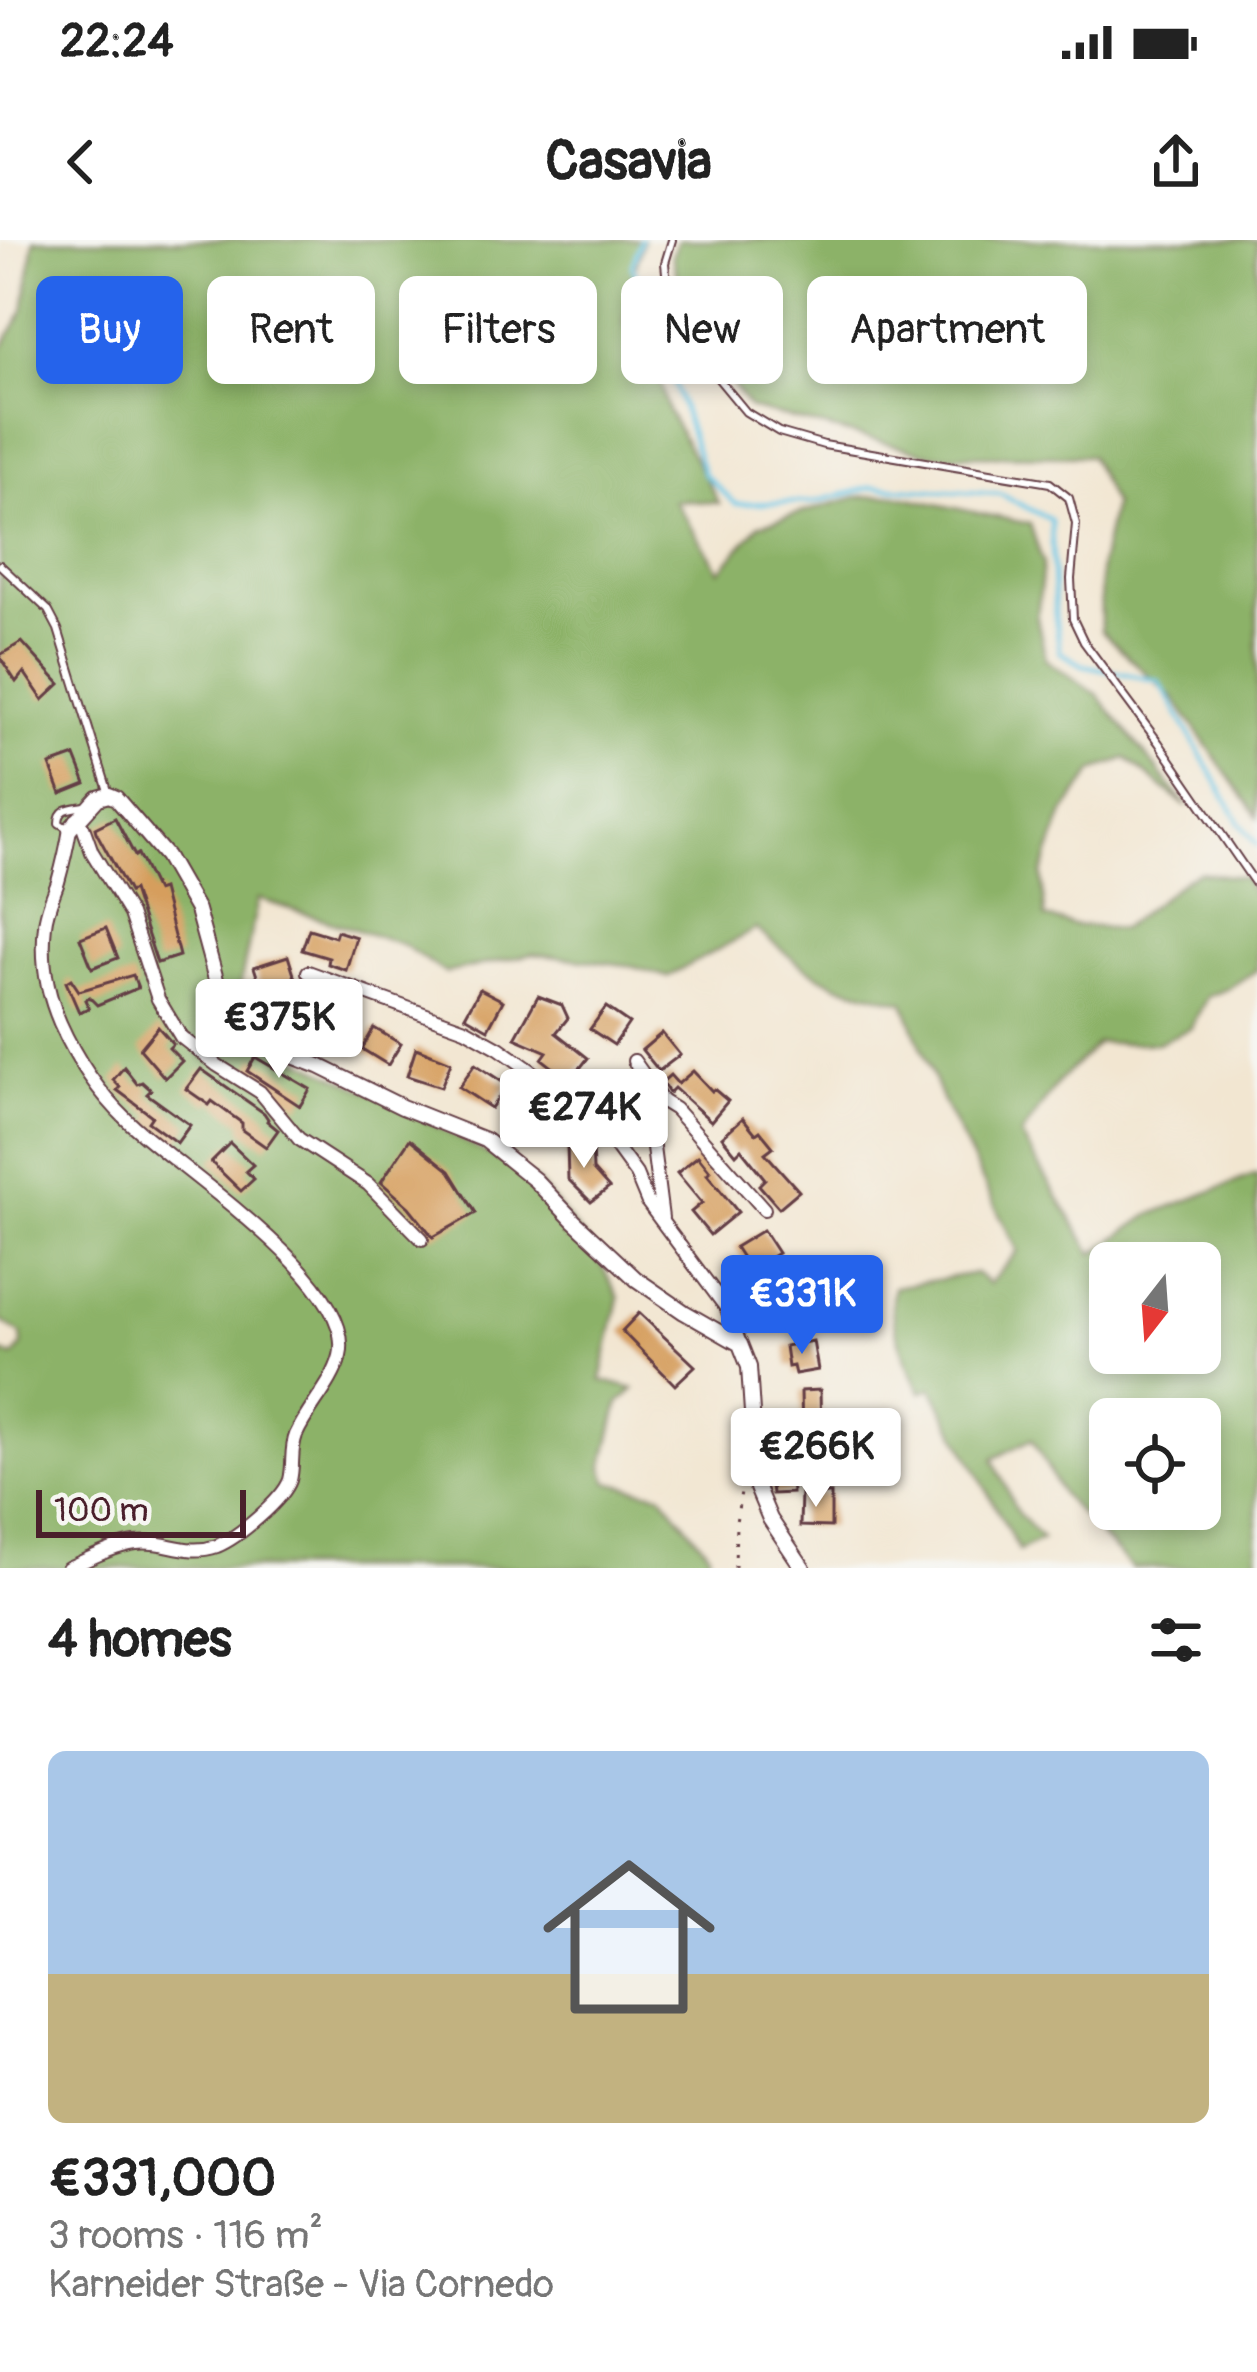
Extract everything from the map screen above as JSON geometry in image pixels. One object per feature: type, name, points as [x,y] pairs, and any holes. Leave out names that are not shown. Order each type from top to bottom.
[{"type":"street","points":[[68,1568],[138,1542],[187,1552],[217,1546],[247,1529],[290,1481],[293,1442],[341,1353],[339,1329],[324,1299],[291,1258],[244,1213],[189,1174],[126,1119],[86,1072],[61,1025],[46,984],[45,924],[73,824],[98,798],[110,795],[116,799],[166,856],[197,910],[224,1009],[236,1029],[402,1107],[485,1140],[523,1168],[636,1279],[740,1344]]},
{"type":"street","points":[[73,824],[83,827],[92,852],[130,914],[158,999],[181,1037],[260,1092],[299,1139],[368,1184],[422,1239]]},
{"type":"street","points":[[308,972],[465,1029],[544,1078],[582,1107],[612,1141],[636,1174],[648,1203],[727,1309],[749,1367],[757,1489],[770,1519],[803,1568]]},
{"type":"street","points":[[634,1061],[662,1101],[675,1108],[764,1209]]},
{"type":"street","points":[[662,1101],[648,1108],[663,1222]]},
{"type":"lane","points":[[672,240],[664,263],[669,304],[716,377],[746,412],[779,432],[824,445],[1050,483],[1069,498],[1076,524],[1072,619],[1257,886]]},
{"type":"lane","points":[[0,565],[48,610],[58,629],[110,795]]},
{"type":"path","points":[[735,1568],[741,1490],[747,1473],[755,1468]]},
{"type":"green space","points":[[34,240],[643,240],[633,276],[621,276],[621,384],[660,384],[668,411],[719,503],[674,500],[720,571],[759,525],[856,497],[895,495],[1030,524],[1043,564],[1037,618],[1046,660],[1097,694],[1187,807],[1126,758],[1094,771],[1064,813],[1042,874],[1045,917],[1072,925],[1121,929],[1199,872],[1244,878],[1257,901],[1257,970],[1207,997],[1191,1028],[1157,1043],[1098,1043],[1058,1082],[1021,1136],[1089,1247],[1089,1374],[1221,1374],[1221,1242],[1110,1242],[1149,1215],[1257,1174],[1257,1568],[1132,1568],[1096,1530],[1221,1530],[1221,1398],[1089,1398],[1089,1523],[1062,1495],[1032,1439],[993,1459],[1017,1512],[1042,1539],[1019,1551],[932,1388],[921,1392],[892,1313],[894,1287],[976,1273],[989,1284],[1018,1251],[942,1100],[904,1002],[837,985],[801,965],[756,929],[667,977],[627,965],[533,954],[445,973],[402,944],[258,899],[237,1000],[293,1056],[392,1102],[535,1180],[593,1248],[619,1298],[601,1380],[634,1389],[619,1403],[603,1467],[608,1482],[661,1494],[709,1553],[708,1568],[0,1568],[0,1352],[13,1357],[22,1346],[21,1334],[0,1320],[0,352],[24,310]]},
{"type":"green space","points":[[678,240],[1257,240],[1257,816],[1175,700],[1101,631],[1100,566],[1113,504],[1090,456],[934,455],[749,408],[732,384],[783,384],[783,276],[677,276],[672,256]]},
{"type":"building","points":[[22,642],[60,684],[43,700],[24,672],[16,682],[0,657]]},
{"type":"building","points":[[75,756],[86,784],[61,794],[50,765]]},
{"type":"building","points":[[115,818],[156,891],[162,889],[179,956],[157,963],[133,890],[129,892],[96,832],[95,828]]},
{"type":"building","points":[[106,928],[118,958],[92,968],[80,938]]},
{"type":"building","points":[[309,929],[356,937],[346,970],[328,964],[329,958],[302,950]]},
{"type":"building","points":[[288,956],[303,1003],[269,1014],[254,967]]},
{"type":"building","points":[[133,975],[138,988],[97,1005],[89,997],[85,1000],[89,1008],[79,1012],[66,982],[71,979],[79,991]]},
{"type":"building","points":[[480,989],[503,1001],[488,1029],[465,1016]]},
{"type":"building","points":[[538,996],[562,1005],[568,1018],[556,1033],[588,1058],[570,1081],[542,1059],[547,1052],[515,1038]]},
{"type":"building","points":[[319,999],[354,1017],[342,1040],[307,1022]]},
{"type":"building","points":[[606,1007],[629,1023],[614,1045],[590,1029]]},
{"type":"building","points":[[158,1027],[182,1061],[165,1078],[140,1049]]},
{"type":"building","points":[[374,1028],[401,1044],[388,1065],[362,1049]]},
{"type":"building","points":[[662,1033],[680,1055],[659,1071],[642,1050]]},
{"type":"building","points":[[416,1048],[451,1062],[441,1087],[407,1076]]},
{"type":"building","points":[[255,1057],[310,1089],[300,1106],[247,1071]]},
{"type":"building","points":[[475,1064],[507,1085],[491,1108],[459,1087]]},
{"type":"building","points":[[124,1067],[137,1084],[142,1082],[151,1090],[147,1094],[190,1125],[177,1143],[148,1122],[152,1116],[117,1090],[120,1087],[113,1080]]},
{"type":"building","points":[[201,1069],[264,1113],[278,1130],[266,1147],[212,1101],[209,1105],[186,1089]]},
{"type":"building","points":[[693,1071],[728,1101],[711,1121],[674,1088],[669,1093],[662,1082],[670,1075],[678,1084]]},
{"type":"building","points":[[613,1082],[638,1111],[616,1130],[591,1101]]},
{"type":"building","points":[[525,1100],[548,1121],[526,1144],[503,1122]]},
{"type":"building","points":[[743,1118],[773,1147],[765,1153],[799,1191],[779,1208],[759,1185],[765,1179],[741,1149],[736,1154],[722,1137]]},
{"type":"building","points":[[410,1139],[450,1171],[476,1213],[433,1237],[381,1182]]},
{"type":"building","points":[[230,1143],[253,1165],[246,1171],[254,1179],[241,1191],[211,1162]]},
{"type":"building","points":[[567,1144],[592,1144],[593,1170],[609,1188],[591,1202],[568,1179]]},
{"type":"building","points":[[698,1156],[738,1212],[710,1235],[691,1212],[702,1203],[677,1173]]},
{"type":"building","points":[[763,1230],[778,1253],[750,1270],[735,1247]]},
{"type":"building","points":[[639,1313],[695,1366],[675,1385],[622,1331]]},
{"type":"building","points":[[813,1341],[818,1370],[795,1374],[793,1366],[788,1367],[785,1346]]},
{"type":"building","points":[[820,1390],[821,1434],[802,1434],[801,1391]]},
{"type":"building","points":[[789,1454],[792,1493],[772,1494],[768,1455]]},
{"type":"building","points":[[801,1493],[831,1494],[831,1527],[800,1526]]},
{"type":"waterway","points":[[641,240],[632,265],[704,474],[736,504],[814,502],[873,487],[1000,494],[1051,520],[1060,652],[1083,665],[1159,681],[1257,845]]}]
